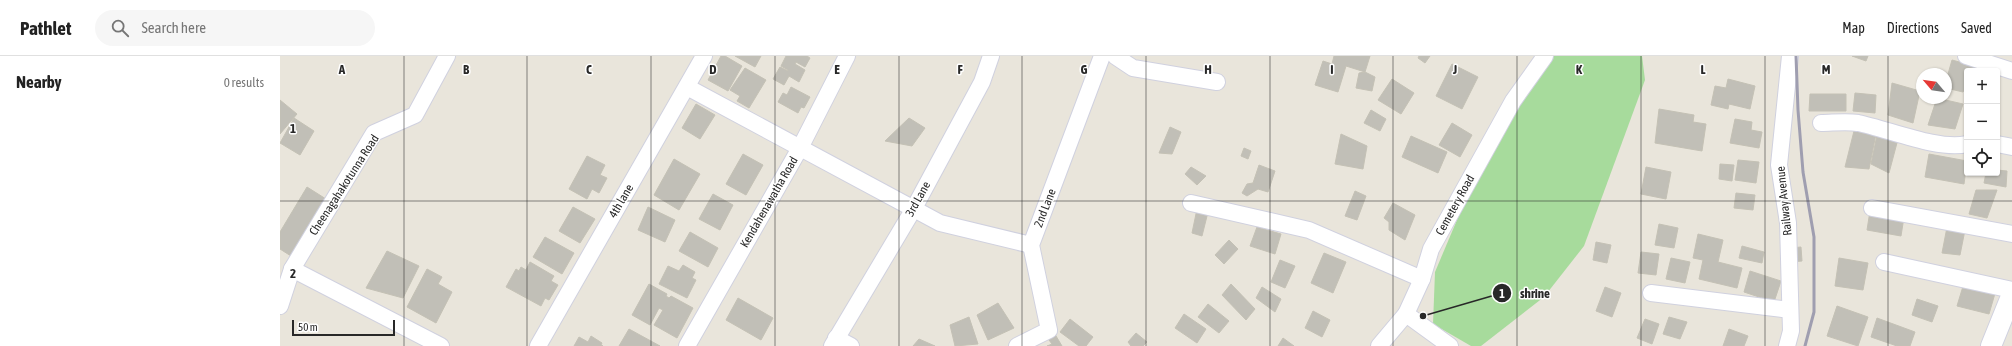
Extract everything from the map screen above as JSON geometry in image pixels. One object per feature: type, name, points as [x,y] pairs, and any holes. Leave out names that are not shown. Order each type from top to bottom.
[{"type":"street","name":"Cheenagahakotunna Road","points":[[280,306],[292,269],[374,133],[415,115],[447,56]]},
{"type":"street","name":"4th lane","points":[[538,346],[704,56]]},
{"type":"street","name":"Kendahenawatha Road","points":[[687,346],[800,148],[848,56]]},
{"type":"street","name":"3rd Lane","points":[[834,342],[913,210],[982,82],[991,56]]},
{"type":"street","name":"2nd Lane","points":[[1031,245],[1102,56]]},
{"type":"street","points":[[1115,56],[1133,68],[1217,82]]},
{"type":"street","name":"Cemetery Road","points":[[1379,346],[1406,314],[1422,279],[1430,249],[1513,101],[1545,56]]},
{"type":"street","name":"Railway Avenue","points":[[1787,346],[1791,331],[1788,223],[1779,165],[1790,56]]},
{"type":"street","points":[[1966,56],[2012,71]]},
{"type":"street","points":[[687,87],[913,210],[940,223],[1031,245],[1049,330],[1017,346]]},
{"type":"street","points":[[1820,123],[1856,123],[1941,144],[1959,146],[1964,145]]},
{"type":"street","points":[[2000,145],[2012,147]]},
{"type":"street","points":[[1191,202],[1310,230],[1422,279]]},
{"type":"street","points":[[1872,208],[2012,234]]},
{"type":"street","points":[[1884,262],[2012,290]]},
{"type":"street","points":[[292,269],[441,346]]},
{"type":"street","points":[[1650,293],[1790,310]]},
{"type":"street","points":[[1991,346],[2012,294]]},
{"type":"street","points":[[1406,314],[1450,346]]},
{"type":"street","points":[[834,342],[851,346]]},
{"type":"green space","points":[[1543,56],[1642,56],[1645,80],[1584,246],[1544,297],[1481,346],[1471,346],[1433,324],[1435,272],[1487,149]]},
{"type":"building","points":[[721,56],[725,56],[742,66],[728,91],[708,80]]},
{"type":"building","points":[[735,56],[761,56],[755,67]]},
{"type":"building","points":[[786,56],[807,56],[810,58],[805,67],[796,62],[795,64],[805,70],[799,82],[789,76],[784,85],[773,79],[780,67],[788,71],[781,66]]},
{"type":"building","points":[[1334,56],[1370,56],[1365,72],[1346,66],[1338,92],[1315,85],[1323,61],[1332,64]]},
{"type":"building","points":[[1419,56],[1430,56],[1425,63],[1418,58]]},
{"type":"building","points":[[1852,56],[1868,56],[1866,61]]},
{"type":"building","points":[[1952,60],[1974,66],[1973,68],[1964,68],[1963,92],[1952,89],[1952,68],[1950,68]]},
{"type":"building","points":[[1452,64],[1478,77],[1462,109],[1436,96]]},
{"type":"building","points":[[745,68],[766,80],[749,108],[737,101],[740,96],[730,90]]},
{"type":"building","points":[[1365,72],[1375,77],[1372,91],[1356,88],[1359,73]]},
{"type":"building","points":[[1392,79],[1414,93],[1401,114],[1378,100]]},
{"type":"building","points":[[1728,79],[1755,86],[1750,109],[1729,104],[1728,109],[1711,105],[1715,86],[1726,88]]},
{"type":"building","points":[[1892,83],[1916,90],[1917,104],[1913,123],[1888,115]]},
{"type":"building","points":[[791,87],[810,97],[804,108],[801,107],[798,113],[778,102],[783,93],[787,95]]},
{"type":"building","points":[[1855,93],[1876,95],[1875,113],[1853,111]]},
{"type":"building","points":[[1810,94],[1846,94],[1846,111],[1809,111]]},
{"type":"building","points":[[280,100],[297,114],[280,134]]},
{"type":"building","points":[[1952,101],[1963,104],[1955,129],[1928,125],[1935,104],[1952,104]]},
{"type":"building","points":[[696,104],[715,115],[700,139],[682,128]]},
{"type":"building","points":[[1659,109],[1694,115],[1693,122],[1706,124],[1702,151],[1655,143]]},
{"type":"building","points":[[1371,110],[1386,119],[1380,131],[1364,123]]},
{"type":"building","points":[[294,118],[314,131],[300,155],[280,143]]},
{"type":"building","points":[[909,118],[925,128],[912,146],[885,141]]},
{"type":"building","points":[[1735,119],[1752,122],[1751,130],[1762,132],[1759,148],[1730,143]]},
{"type":"building","points":[[1452,123],[1472,135],[1460,157],[1439,145]]},
{"type":"building","points":[[1170,127],[1181,132],[1172,154],[1159,153]]},
{"type":"building","points":[[1854,131],[1876,134],[1869,169],[1845,167]]},
{"type":"building","points":[[1341,134],[1367,146],[1363,169],[1335,164]]},
{"type":"building","points":[[1877,135],[1898,139],[1889,173],[1871,164]]},
{"type":"building","points":[[1411,136],[1447,152],[1438,173],[1402,157]]},
{"type":"building","points":[[1244,148],[1251,151],[1248,159],[1241,156]]},
{"type":"building","points":[[743,154],[763,165],[746,195],[726,184]]},
{"type":"building","points":[[1929,154],[1964,160],[1964,184],[1925,177]]},
{"type":"building","points":[[587,156],[605,165],[600,175],[607,178],[599,193],[592,189],[587,199],[569,189]]},
{"type":"building","points":[[674,159],[700,174],[679,210],[654,195]]},
{"type":"building","points":[[1738,160],[1759,162],[1756,183],[1735,180]]},
{"type":"building","points":[[1720,164],[1734,165],[1732,181],[1719,179]]},
{"type":"building","points":[[1259,165],[1275,171],[1268,192],[1258,189],[1247,196],[1242,193],[1247,184],[1253,183]]},
{"type":"building","points":[[1191,167],[1206,176],[1197,185],[1185,174]]},
{"type":"building","points":[[1646,167],[1671,172],[1666,199],[1641,194]]},
{"type":"building","points":[[2000,170],[2007,171],[2006,187],[1984,183],[1985,176],[2000,176]]},
{"type":"building","points":[[307,187],[326,199],[291,256],[280,249],[280,232]]},
{"type":"building","points":[[1976,190],[1997,190],[1987,218],[1969,214]]},
{"type":"building","points":[[1355,191],[1366,196],[1357,220],[1345,216]]},
{"type":"building","points":[[1736,193],[1755,195],[1753,210],[1734,208]]},
{"type":"building","points":[[713,194],[733,205],[720,230],[699,219]]},
{"type":"building","points":[[1393,203],[1415,215],[1405,240],[1389,230],[1389,222],[1384,218]]},
{"type":"building","points":[[573,207],[595,219],[580,243],[559,231]]},
{"type":"building","points":[[648,207],[675,220],[665,242],[638,230]]},
{"type":"building","points":[[1197,209],[1208,212],[1202,236],[1192,233]]},
{"type":"building","points":[[1870,211],[1904,217],[1901,236],[1867,230]]},
{"type":"building","points":[[1948,222],[1966,225],[1960,255],[1942,253]]},
{"type":"building","points":[[1659,224],[1678,228],[1674,248],[1655,245]]},
{"type":"building","points":[[1257,227],[1281,234],[1275,254],[1250,246]]},
{"type":"building","points":[[690,232],[718,248],[708,267],[679,251]]},
{"type":"building","points":[[1698,234],[1723,240],[1718,262],[1742,268],[1737,288],[1699,279],[1703,260],[1693,258]]},
{"type":"building","points":[[545,237],[574,253],[562,274],[533,257]]},
{"type":"building","points":[[1229,240],[1238,249],[1224,264],[1215,255]]},
{"type":"building","points":[[1596,242],[1611,245],[1607,263],[1593,260]]},
{"type":"building","points":[[1742,246],[1764,252],[1762,263],[1739,258]]},
{"type":"building","points":[[1801,247],[1802,261],[1791,262],[1790,248]]},
{"type":"building","points":[[387,251],[419,266],[403,298],[366,288]]},
{"type":"building","points":[[1641,252],[1659,254],[1656,275],[1638,273]]},
{"type":"building","points":[[1324,253],[1346,262],[1333,293],[1311,283]]},
{"type":"building","points":[[1671,258],[1690,262],[1685,283],[1666,279]]},
{"type":"building","points":[[1839,258],[1868,263],[1863,290],[1835,286]]},
{"type":"building","points":[[1280,260],[1295,266],[1285,288],[1271,282]]},
{"type":"building","points":[[530,262],[554,276],[551,281],[558,285],[549,300],[545,298],[541,306],[506,287],[516,269],[519,271],[521,267],[526,270]]},
{"type":"building","points":[[683,265],[695,272],[692,278],[696,280],[687,298],[659,284],[668,266],[679,271]]},
{"type":"building","points":[[427,269],[442,277],[438,284],[452,292],[436,323],[407,307]]},
{"type":"building","points":[[1750,271],[1781,281],[1774,302],[1744,292]]},
{"type":"building","points":[[1964,283],[1996,290],[1989,314],[1957,306]]},
{"type":"building","points":[[649,284],[667,294],[666,296],[669,298],[671,296],[693,308],[677,338],[654,325],[663,310],[659,308],[650,325],[632,315]]},
{"type":"building","points":[[1231,284],[1255,309],[1246,320],[1222,295]]},
{"type":"building","points":[[1262,287],[1281,299],[1275,312],[1256,298]]},
{"type":"building","points":[[1605,287],[1621,293],[1612,317],[1596,311]]},
{"type":"building","points":[[738,298],[773,318],[761,340],[726,320]]},
{"type":"building","points":[[1917,299],[1938,306],[1932,322],[1912,315]]},
{"type":"building","points":[[998,303],[1014,328],[988,340],[977,315]]},
{"type":"building","points":[[1208,304],[1229,321],[1219,333],[1198,317]]},
{"type":"building","points":[[1837,306],[1868,317],[1858,346],[1827,336]]},
{"type":"building","points":[[1313,311],[1330,320],[1322,337],[1305,328]]},
{"type":"building","points":[[1184,314],[1206,329],[1197,343],[1175,328]]},
{"type":"building","points":[[969,317],[978,344],[955,346],[950,325]]},
{"type":"building","points":[[1669,317],[1687,322],[1680,339],[1663,334]]},
{"type":"building","points":[[1877,318],[1915,332],[1910,346],[1897,346],[1871,337]]},
{"type":"building","points":[[1070,319],[1093,337],[1086,346],[1079,346],[1060,332]]},
{"type":"building","points":[[1645,319],[1659,324],[1652,344],[1637,338]]},
{"type":"building","points":[[629,329],[660,346],[619,346]]},
{"type":"building","points":[[1729,329],[1748,336],[1744,346],[1723,346]]},
{"type":"building","points":[[1053,331],[1062,346],[1047,346],[1052,344],[1046,336]]},
{"type":"building","points":[[1136,333],[1147,342],[1143,346],[1131,346],[1128,342]]},
{"type":"building","points":[[591,336],[602,343],[601,345],[603,346],[574,346],[579,337],[588,342]]},
{"type":"building","points":[[1283,338],[1294,346],[1278,346]]},
{"type":"building","points":[[919,339],[935,346],[913,346]]},
{"type":"railway","points":[[1796,56],[1798,110],[1803,172],[1814,237],[1814,312],[1805,346]]},
{"type":"place","name":"shrine","points":[[1423,316]]}]
